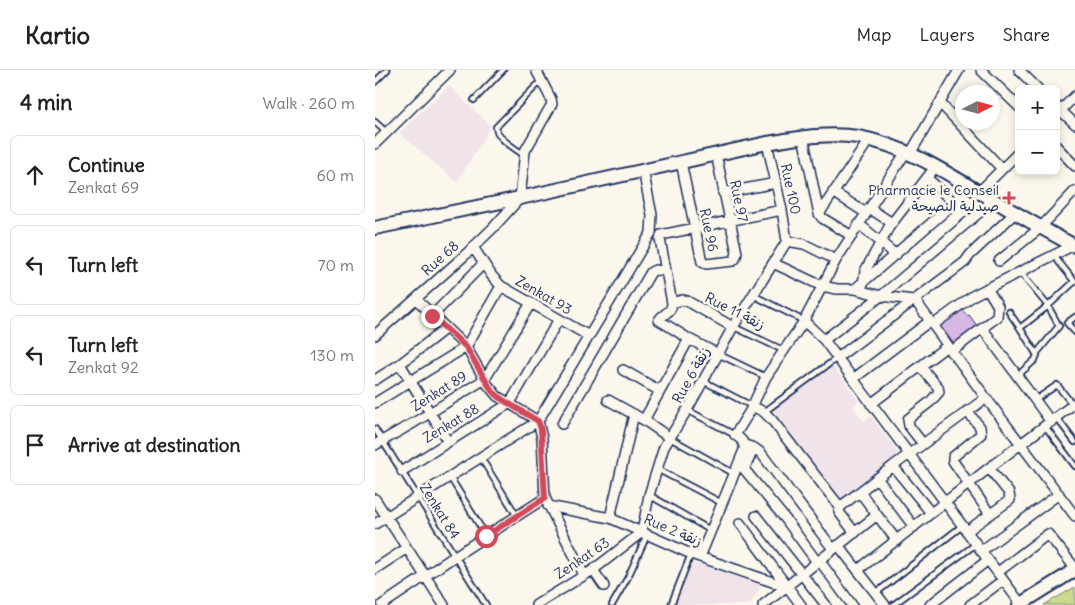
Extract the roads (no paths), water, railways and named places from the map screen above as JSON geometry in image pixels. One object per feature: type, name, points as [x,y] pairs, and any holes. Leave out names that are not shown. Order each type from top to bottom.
[{"type":"street","points":[[520,198],[524,155],[552,104],[537,70]]},
{"type":"street","points":[[885,605],[858,570],[835,547],[761,453],[749,447],[735,435],[752,406],[766,376],[804,322],[836,260],[908,153],[959,70]]},
{"type":"street","points":[[981,70],[1015,103]]},
{"type":"street","points":[[1019,70],[1035,85]]},
{"type":"street","points":[[375,144],[444,72]]},
{"type":"street","points":[[1060,108],[1075,96]]},
{"type":"street","points":[[940,103],[1002,169]]},
{"type":"street","points":[[1060,112],[1075,124]]},
{"type":"street","points":[[375,228],[520,198],[767,142],[803,136],[839,135],[869,140],[908,153],[936,166],[1015,214],[1074,246]]},
{"type":"street","points":[[803,136],[819,214],[822,218],[852,236]]},
{"type":"street","points":[[819,214],[869,140]]},
{"type":"street","name":"Rue 100","points":[[767,142],[787,241]]},
{"type":"street","points":[[1060,150],[1075,166]]},
{"type":"street","name":"Rue 97","points":[[716,154],[737,253]]},
{"type":"street","points":[[979,192],[1015,156]]},
{"type":"street","name":"Rue 96","points":[[681,162],[703,264],[733,260],[737,253]]},
{"type":"street","points":[[859,286],[865,271],[892,222],[936,166]]},
{"type":"street","points":[[375,524],[538,421],[651,233],[652,215],[643,170]]},
{"type":"street","points":[[773,263],[822,286],[837,289],[859,286],[897,255],[951,206],[951,200],[927,178]]},
{"type":"street","points":[[723,193],[776,183]]},
{"type":"street","points":[[999,261],[1040,228],[1075,191]]},
{"type":"street","points":[[833,192],[892,222]]},
{"type":"street","name":"Rue 68","points":[[375,335],[473,247],[520,198]]},
{"type":"street","points":[[824,340],[881,296],[994,200]]},
{"type":"street","points":[[718,354],[689,340],[659,320],[669,312],[673,303],[660,239],[661,236],[782,210]]},
{"type":"street","points":[[837,358],[965,262],[970,255],[1015,214]]},
{"type":"street","points":[[859,224],[897,255]]},
{"type":"street","points":[[787,241],[804,244],[836,260]]},
{"type":"street","name":"Rue 6 زنقة","points":[[645,533],[649,495],[665,447],[733,327],[787,241]]},
{"type":"street","points":[[853,379],[974,295],[1074,246]]},
{"type":"street","name":"Zenkat 93","points":[[473,247],[483,264],[501,286],[589,336]]},
{"type":"street","points":[[432,316],[483,264]]},
{"type":"street","points":[[562,424],[651,272],[655,270],[666,271]]},
{"type":"street","points":[[375,403],[466,347],[501,286]]},
{"type":"street","points":[[859,286],[881,296],[913,300],[917,303],[985,398],[1075,516]]},
{"type":"street","points":[[871,404],[920,366],[995,319],[999,313],[998,306],[987,288]]},
{"type":"street","points":[[416,299],[445,329],[466,347],[497,396],[538,421],[542,438],[547,502],[588,572],[604,586]]},
{"type":"street","name":"Rue 11 زنقة","points":[[673,303],[682,300],[687,301],[733,327]]},
{"type":"street","name":"Zenkat 89","points":[[379,442],[485,379],[531,303]]},
{"type":"street","name":"Zenkat 88","points":[[401,471],[510,403],[559,319]]},
{"type":"street","points":[[804,322],[824,340],[1020,604],[1075,569],[1048,534],[998,572]]},
{"type":"street","points":[[983,328],[1051,422]]},
{"type":"street","points":[[375,380],[400,364],[445,329]]},
{"type":"street","points":[[645,420],[689,340]]},
{"type":"street","points":[[400,364],[448,442]]},
{"type":"street","points":[[920,366],[939,390],[930,402],[908,419],[909,426],[923,444]]},
{"type":"street","points":[[623,370],[660,391]]},
{"type":"street","points":[[840,507],[985,398]]},
{"type":"street","points":[[608,400],[645,420],[670,438]]},
{"type":"street","points":[[858,570],[968,484],[1074,405]]},
{"type":"street","points":[[752,406],[764,412],[785,435],[840,507],[839,512],[855,533]]},
{"type":"street","points":[[967,411],[980,427],[981,434],[953,458],[955,466],[990,514]]},
{"type":"street","points":[[610,518],[634,414]]},
{"type":"street","points":[[695,555],[710,530],[735,474],[742,466],[749,447]]},
{"type":"street","points":[[742,466],[852,605]]},
{"type":"street","points":[[893,466],[931,513]]},
{"type":"street","points":[[964,528],[990,514],[1010,500],[1010,496],[989,468]]},
{"type":"street","points":[[877,478],[914,527]]},
{"type":"street","points":[[860,492],[897,541]]},
{"type":"street","points":[[978,547],[1059,494]]},
{"type":"street","points":[[375,499],[444,605]]},
{"type":"street","points":[[383,605],[517,516],[547,502]]},
{"type":"street","name":"Rue 2 زنقة","points":[[547,502],[610,518],[695,555],[787,586]]},
{"type":"street","points":[[763,605],[774,601],[787,586],[877,515]]},
{"type":"street","points":[[756,516],[825,605]]},
{"type":"street","points":[[740,523],[801,605]]},
{"type":"street","name":"Zenkat 63","points":[[536,605],[645,533]]},
{"type":"street","points":[[375,569],[407,548]]},
{"type":"street","points":[[930,605],[988,560]]},
{"type":"street","points":[[970,605],[1003,580]]},
{"type":"lane","points":[[375,82],[387,70]]},
{"type":"lane","points":[[474,100],[503,70]]},
{"type":"lane","points":[[524,155],[499,136],[496,130],[541,80]]},
{"type":"lane","points":[[375,122],[386,132]]},
{"type":"lane","points":[[1020,328],[1075,281],[1054,256]]},
{"type":"lane","points":[[1017,376],[1035,360],[1036,354],[1059,326],[1048,306],[1020,272]]},
{"type":"lane","points":[[753,295],[804,322]]},
{"type":"lane","points":[[1009,312],[1036,354]]},
{"type":"lane","points":[[1075,317],[1067,323],[1075,332]]},
{"type":"lane","name":"Rue 11 زنقة","points":[[733,327],[785,351]]},
{"type":"lane","points":[[718,354],[766,376]]},
{"type":"lane","points":[[764,412],[837,358]]},
{"type":"lane","points":[[703,381],[752,406]]},
{"type":"lane","points":[[1035,400],[1057,385],[1074,405]]},
{"type":"lane","points":[[687,410],[735,435]]},
{"type":"lane","points":[[1051,422],[1075,442]]},
{"type":"lane","points":[[1051,422],[1075,466]]},
{"type":"lane","name":"Zenkat 84","points":[[375,429],[379,442],[401,471],[486,605]]},
{"type":"lane","points":[[670,438],[735,474]]},
{"type":"lane","points":[[481,458],[517,516]]},
{"type":"lane","points":[[657,468],[722,503]]},
{"type":"lane","points":[[450,477],[486,536]]},
{"type":"lane","points":[[649,495],[710,530]]},
{"type":"lane","points":[[876,593],[964,528]]},
{"type":"lane","points":[[612,605],[628,577],[645,533]]},
{"type":"lane","points":[[893,605],[978,547]]},
{"type":"lane","points":[[671,605],[695,555]]},
{"type":"place","name":"Pharmacie le Conseil صيدلية النصيحة","points":[[1009,198]]}]
